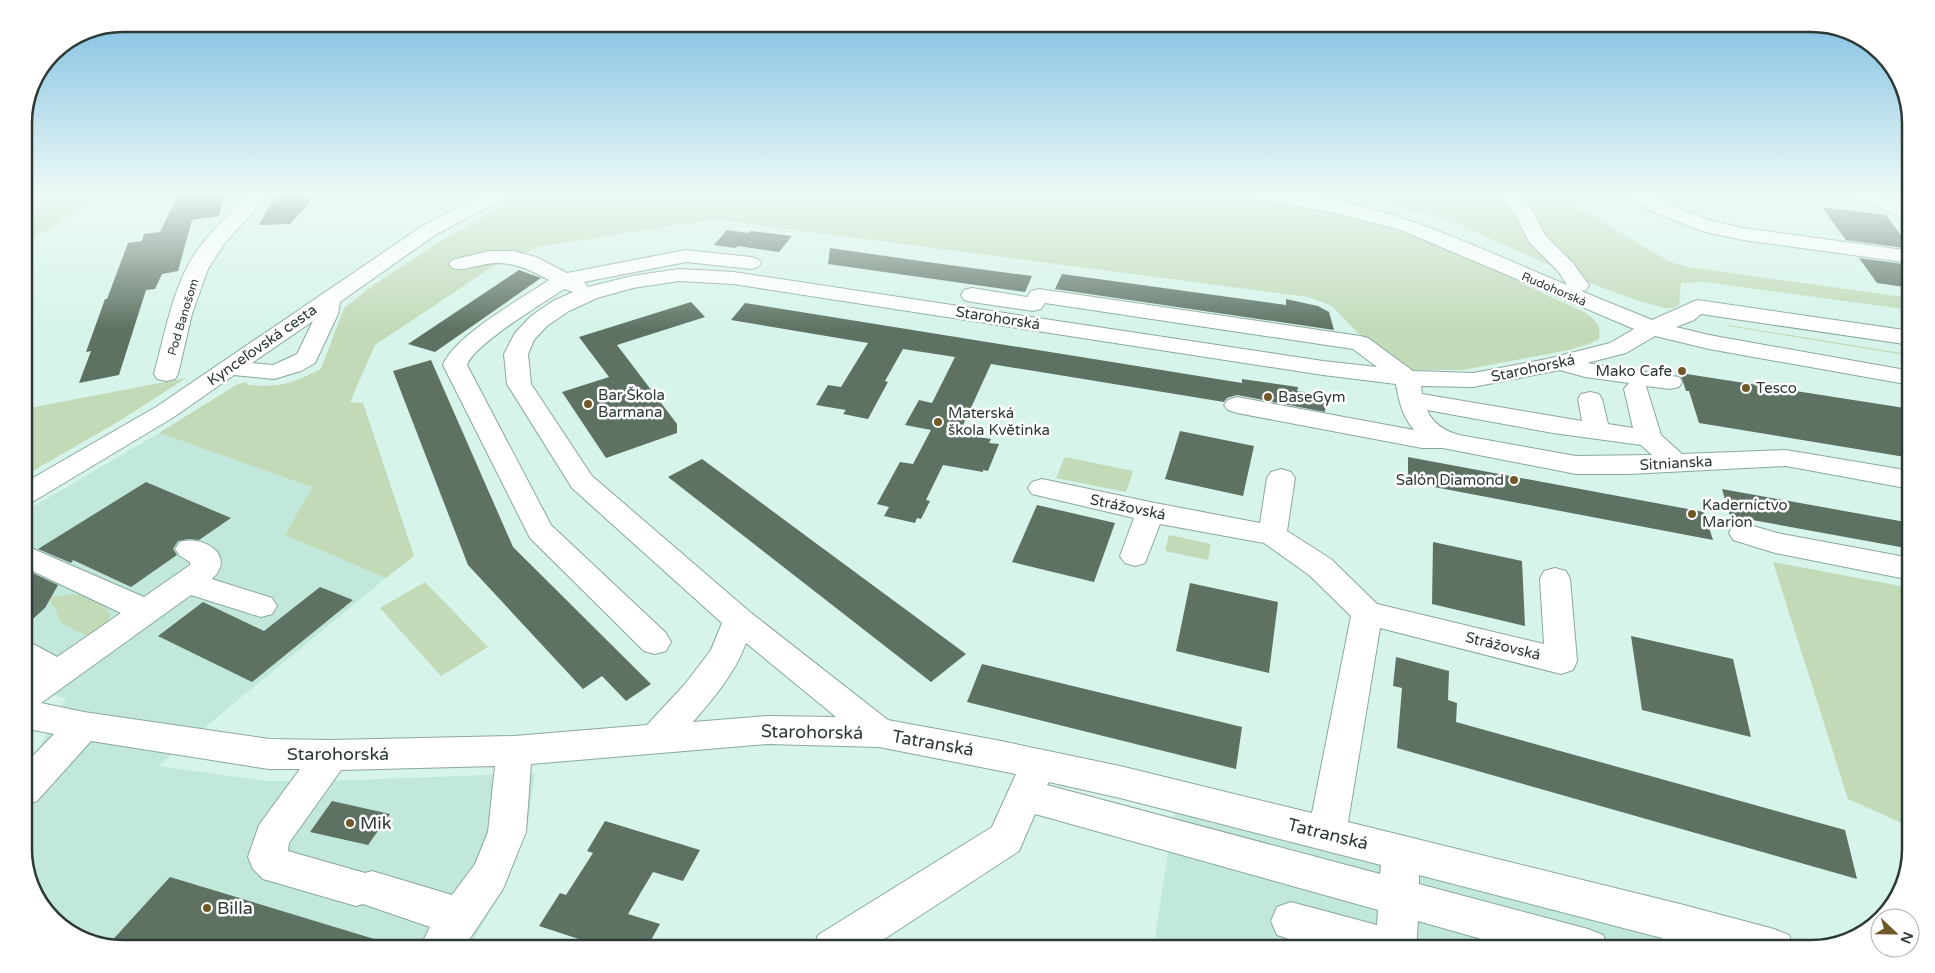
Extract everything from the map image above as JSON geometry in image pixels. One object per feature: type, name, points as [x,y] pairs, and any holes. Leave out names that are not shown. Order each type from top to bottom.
[{"type":"street","name":"Pod Banošom","points":[[166,374],[185,304],[204,257],[218,238]]},
{"type":"street","name":"Kynceľovská cesta","points":[[33,490],[126,436],[231,368],[417,238]]},
{"type":"street","name":"Rudohorská","points":[[1440,238],[1709,342],[1902,376]]},
{"type":"street","name":"Rudohorská","points":[[1473,238],[1662,324],[1902,361]]},
{"type":"street","name":"Rudohorská","points":[[1536,238],[1566,267],[1578,285]]},
{"type":"street","points":[[1775,238],[1902,256]]},
{"type":"street","points":[[727,251],[759,256],[760,273]]},
{"type":"street","points":[[459,264],[485,257],[503,256],[520,259],[589,293]]},
{"type":"street","points":[[655,642],[540,531],[455,365],[458,357],[473,342],[563,280],[686,256],[710,257],[760,273],[1033,304],[1039,296],[1360,343],[1408,389],[1418,419],[1429,433],[1442,440]]},
{"type":"street","name":"Starohorská","points":[[878,733],[738,620],[582,482],[519,384],[516,354],[524,338],[539,321],[561,306],[589,293],[632,282],[679,276],[732,278],[760,273],[1323,368],[1408,389],[1473,380],[1618,348],[1662,324],[1686,315],[1696,307],[1902,337]]},
{"type":"street","points":[[231,368],[274,372],[293,366],[307,358],[327,314],[329,298]]},
{"type":"street","points":[[1561,362],[1586,370],[1670,382]]},
{"type":"street","points":[[1408,389],[1553,425],[1649,438]]},
{"type":"street","points":[[1636,389],[1649,438],[1675,462]]},
{"type":"street","points":[[1590,399],[1597,431]]},
{"type":"street","points":[[1237,405],[1422,440],[1442,440]]},
{"type":"street","name":"Sitnianska","points":[[1442,440],[1576,465],[1629,466],[1675,462],[1786,458],[1902,478]]},
{"type":"street","points":[[1272,535],[1281,478]]},
{"type":"street","name":"Strážovská","points":[[1042,488],[1150,512],[1272,535],[1320,568],[1367,613],[1561,660],[1555,579]]},
{"type":"street","points":[[1135,556],[1150,512]]},
{"type":"street","points":[[1743,533],[1775,543],[1902,567]]},
{"type":"street","points":[[33,691],[204,570],[206,557],[190,549]]},
{"type":"street","points":[[33,559],[146,611]]},
{"type":"street","points":[[186,582],[261,606]]},
{"type":"street","points":[[1327,833],[1367,613]]},
{"type":"street","points":[[656,740],[697,694],[725,656],[738,620]]},
{"type":"street","points":[[33,659],[58,673]]},
{"type":"street","name":"Starohorská","points":[[33,716],[84,726],[269,754],[331,755],[514,752],[768,730],[878,733]]},
{"type":"street","points":[[33,780],[84,726]]},
{"type":"street","name":"Tatranská","points":[[878,733],[1040,782],[1120,782],[1327,833],[1401,852],[1682,936],[1710,940]]},
{"type":"street","points":[[445,940],[489,876],[507,832],[514,752]]},
{"type":"street","points":[[331,755],[272,837],[268,857],[277,866],[364,889],[460,918]]},
{"type":"street","points":[[847,940],[1006,839],[1040,782],[1280,864],[1555,940]]},
{"type":"street","points":[[1280,864],[1285,823]]},
{"type":"street","points":[[1397,940],[1401,852]]},
{"type":"street","points":[[1291,921],[1358,940]]},
{"type":"shaded area","points":[[445,238],[593,238],[539,247],[498,263],[375,345],[350,402],[363,403],[414,556],[386,578],[285,535],[312,487],[159,433],[236,385],[246,382],[248,385],[278,385],[294,381],[321,369],[344,308],[375,284]]},
{"type":"shaded area","points":[[861,238],[1420,238],[1586,313],[1597,324],[1599,339],[1569,350],[1463,370],[1407,370],[1358,333],[1332,306],[1309,297]]},
{"type":"shaded area","points":[[1432,238],[1460,238],[1601,300],[1638,313],[1641,317]]},
{"type":"shaded area","points":[[1489,238],[1630,238],[1670,262],[1688,267],[1902,297],[1902,309],[1705,282],[1681,283],[1679,305],[1673,308],[1665,308],[1639,301],[1590,283]]},
{"type":"shaded area","points":[[1728,326],[1902,353],[1902,355]]},
{"type":"shaded area","points":[[186,378],[121,420],[33,471],[33,407]]},
{"type":"shaded area","points":[[159,433],[312,487],[285,535],[386,578],[158,766],[264,781],[330,781],[535,773],[528,823],[506,885],[473,940],[111,940],[83,931],[63,918],[55,910],[42,890],[37,879],[33,856],[33,759],[66,698],[33,692],[33,507]]},
{"type":"shaded area","points":[[1065,457],[1133,471],[1126,492],[1056,478]]},
{"type":"shaded area","points":[[1169,535],[1211,544],[1208,560],[1165,551]]},
{"type":"shaded area","points":[[1773,562],[1902,586],[1902,823],[1848,799]]},
{"type":"shaded area","points":[[425,582],[488,647],[441,676],[380,608]]},
{"type":"shaded area","points":[[81,594],[106,607],[110,616],[100,631],[94,635],[82,634],[60,622],[56,609],[46,597]]},
{"type":"shaded area","points":[[1176,804],[1701,940],[1154,940]]},
{"type":"building","points":[[143,238],[187,238],[178,271],[162,274],[155,289],[146,290],[119,375],[79,383],[91,351],[86,352],[128,243],[142,241]]},
{"type":"building","points":[[720,238],[790,238],[779,252],[738,246],[735,248],[714,245]]},
{"type":"building","points":[[1845,238],[1902,238],[1902,248]]},
{"type":"building","points":[[830,248],[1032,276],[1025,292],[828,264]]},
{"type":"building","points":[[1859,258],[1902,264],[1902,287],[1877,283]]},
{"type":"building","points":[[519,270],[541,278],[435,352],[408,344]]},
{"type":"building","points":[[1062,274],[1286,305],[1286,299],[1318,306],[1329,312],[1334,330],[1055,289]]},
{"type":"building","points":[[691,302],[705,317],[617,345],[677,424],[677,433],[606,458],[562,392],[609,377],[579,337]]},
{"type":"building","points":[[745,303],[1242,383],[1242,379],[1298,387],[1297,391],[1326,395],[1325,412],[1237,395],[1227,398],[1224,402],[991,364],[959,434],[991,439],[989,443],[999,444],[988,471],[983,470],[983,472],[943,465],[926,500],[930,501],[921,519],[917,518],[915,523],[884,516],[889,507],[877,504],[900,462],[913,464],[931,430],[905,425],[919,400],[932,403],[955,357],[903,349],[885,381],[888,382],[868,419],[843,414],[846,410],[816,405],[828,385],[841,387],[868,343],[731,320]]},
{"type":"building","points":[[431,360],[513,547],[651,684],[626,701],[602,676],[583,689],[468,565],[393,371]]},
{"type":"building","points":[[1680,373],[1902,408],[1902,457],[1699,423],[1689,391],[1686,391]]},
{"type":"building","points":[[1180,431],[1254,446],[1243,496],[1165,479]]},
{"type":"building","points":[[1408,457],[1704,512],[1713,540],[1408,482]]},
{"type":"building","points":[[702,459],[966,654],[931,682],[668,477]]},
{"type":"building","points":[[146,482],[231,518],[199,540],[178,541],[173,549],[177,555],[131,587],[73,560],[71,563],[38,549]]},
{"type":"building","points":[[1722,489],[1902,521],[1902,547],[1730,516]]},
{"type":"building","points":[[1037,505],[1115,523],[1094,582],[1012,562]]},
{"type":"building","points":[[1433,542],[1522,561],[1525,626],[1432,604]]},
{"type":"building","points":[[33,573],[58,585],[45,608],[33,619]]},
{"type":"building","points":[[1190,583],[1278,602],[1269,673],[1176,651]]},
{"type":"building","points":[[320,587],[353,600],[252,682],[158,636],[203,602],[264,631]]},
{"type":"building","points":[[1631,636],[1733,659],[1751,737],[1642,710]]},
{"type":"building","points":[[1396,657],[1449,671],[1448,700],[1457,703],[1456,722],[1845,830],[1857,879],[1397,748],[1402,688],[1393,686]]},
{"type":"building","points":[[982,664],[1242,727],[1236,769],[967,702]]},
{"type":"building","name":"Mik","points":[[332,801],[390,814],[368,845],[310,832]]},
{"type":"building","points":[[605,821],[700,850],[683,881],[653,872],[628,914],[660,924],[651,940],[582,940],[539,926],[560,893],[566,895],[593,853],[587,851]]},
{"type":"building","name":"Billa","points":[[170,877],[378,940],[123,940],[112,940]]},
{"type":"place","name":"Mako Cafe","points":[[1682,371]]},
{"type":"place","name":"Tesco","points":[[1746,388]]},
{"type":"place","name":"BaseGym","points":[[1268,397]]},
{"type":"place","name":"Bar Škola Barmana","points":[[588,404]]},
{"type":"place","name":"Materská škola Květinka","points":[[938,422]]},
{"type":"place","name":"Salón Diamond","points":[[1514,480]]},
{"type":"place","name":"Kaderníctvo Marion","points":[[1692,514]]},
{"type":"place","name":"Mik","points":[[350,823]]},
{"type":"place","name":"Billa","points":[[207,908]]}]
